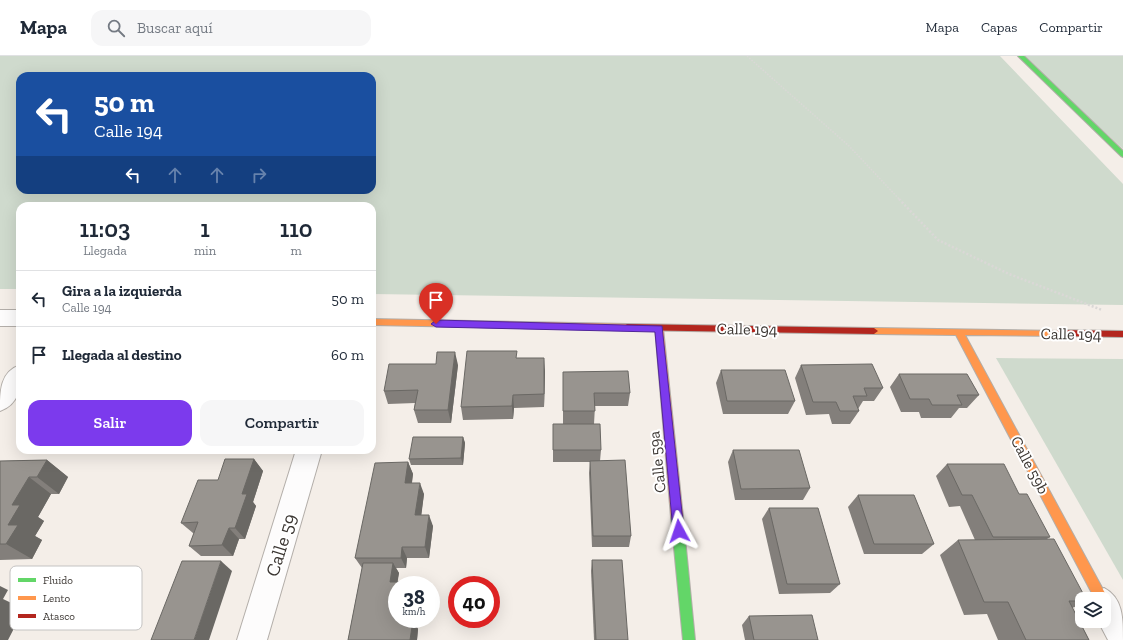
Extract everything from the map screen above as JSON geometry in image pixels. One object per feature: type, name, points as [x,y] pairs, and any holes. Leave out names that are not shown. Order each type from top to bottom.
[{"type":"street","points":[[1021,56],[1123,155]]},
{"type":"street","points":[[0,318],[16,318]]},
{"type":"street","name":"Calle 194","points":[[376,322],[659,328],[1123,334]]},
{"type":"street","name":"Calle 59a","points":[[659,328],[689,640]]},
{"type":"street","name":"Calle 59b","points":[[959,332],[1098,592]]},
{"type":"street","points":[[0,401],[16,379]]},
{"type":"street","name":"Calle 59","points":[[252,640],[308,454]]},
{"type":"street","points":[[1111,616],[1123,638]]},
{"type":"path","points":[[747,56],[849,146],[938,240],[1009,274],[1109,313]]},
{"type":"shaded area","points":[[0,56],[1000,56],[1123,184],[1123,305],[376,294],[376,202],[16,202],[16,289],[0,289]]},
{"type":"shaded area","points":[[1022,56],[1123,56],[1123,149]]},
{"type":"shaded area","points":[[996,358],[1123,359],[1123,580]]},
{"type":"building","points":[[467,351],[517,351],[516,358],[544,358],[544,394],[513,395],[512,406],[461,407]]},
{"type":"building","points":[[437,352],[455,352],[448,410],[414,410],[418,390],[384,391],[389,364],[436,364]]},
{"type":"building","points":[[872,364],[883,388],[864,388],[867,396],[853,396],[859,411],[840,411],[836,402],[813,402],[801,365]]},
{"type":"building","points":[[721,370],[785,370],[795,401],[727,401]]},
{"type":"building","points":[[628,371],[630,393],[594,393],[595,411],[563,411],[563,372]]},
{"type":"building","points":[[899,374],[967,374],[979,395],[957,395],[962,405],[932,405],[929,399],[910,399]]},
{"type":"building","points":[[553,424],[600,424],[601,450],[553,450]]},
{"type":"building","points":[[413,437],[463,437],[461,458],[409,459]]},
{"type":"building","points":[[733,450],[799,450],[810,488],[741,489]]},
{"type":"building","points":[[225,459],[254,459],[242,494],[247,494],[235,528],[229,528],[222,545],[189,546],[198,522],[181,523],[198,480],[218,480]]},
{"type":"building","points":[[47,460],[37,477],[29,477],[12,505],[20,505],[8,525],[18,525],[6,544],[0,544],[0,461]]},
{"type":"building","points":[[625,460],[631,536],[593,536],[590,461]]},
{"type":"building","points":[[408,462],[405,483],[420,483],[415,515],[429,515],[425,547],[402,547],[401,558],[355,558],[375,463]]},
{"type":"building","points":[[947,464],[1004,464],[1019,494],[1027,494],[1050,537],[993,537],[972,495],[962,495]]},
{"type":"building","points":[[858,495],[914,495],[934,544],[874,544]]},
{"type":"building","points":[[769,508],[818,508],[840,584],[787,584]]},
{"type":"building","points":[[1054,539],[1082,592],[1075,592],[1075,601],[1069,601],[1075,613],[1075,628],[1083,628],[1089,640],[1026,640],[1008,602],[984,602],[958,540]]},
{"type":"building","points":[[592,560],[622,560],[628,640],[596,640]]},
{"type":"building","points":[[182,561],[221,561],[194,640],[151,640]]},
{"type":"building","points":[[363,563],[393,563],[391,576],[388,576],[388,628],[412,628],[410,640],[348,640]]},
{"type":"building","points":[[812,615],[818,640],[754,640],[749,616]]},
{"type":"traffic: fast","points":[[1021,56],[1123,155]]},
{"type":"traffic: fast","points":[[677,517],[689,640]]},
{"type":"traffic: slow","points":[[376,322],[627,327]]},
{"type":"traffic: slow","points":[[659,328],[677,517]]},
{"type":"traffic: slow","points":[[874,331],[1058,333]]},
{"type":"traffic: slow","points":[[959,332],[1098,592]]},
{"type":"traffic: jam","points":[[627,327],[874,331]]},
{"type":"traffic: jam","points":[[1058,333],[1123,334]]},
{"type":"route","points":[[436,324],[659,328],[679,531]]}]
